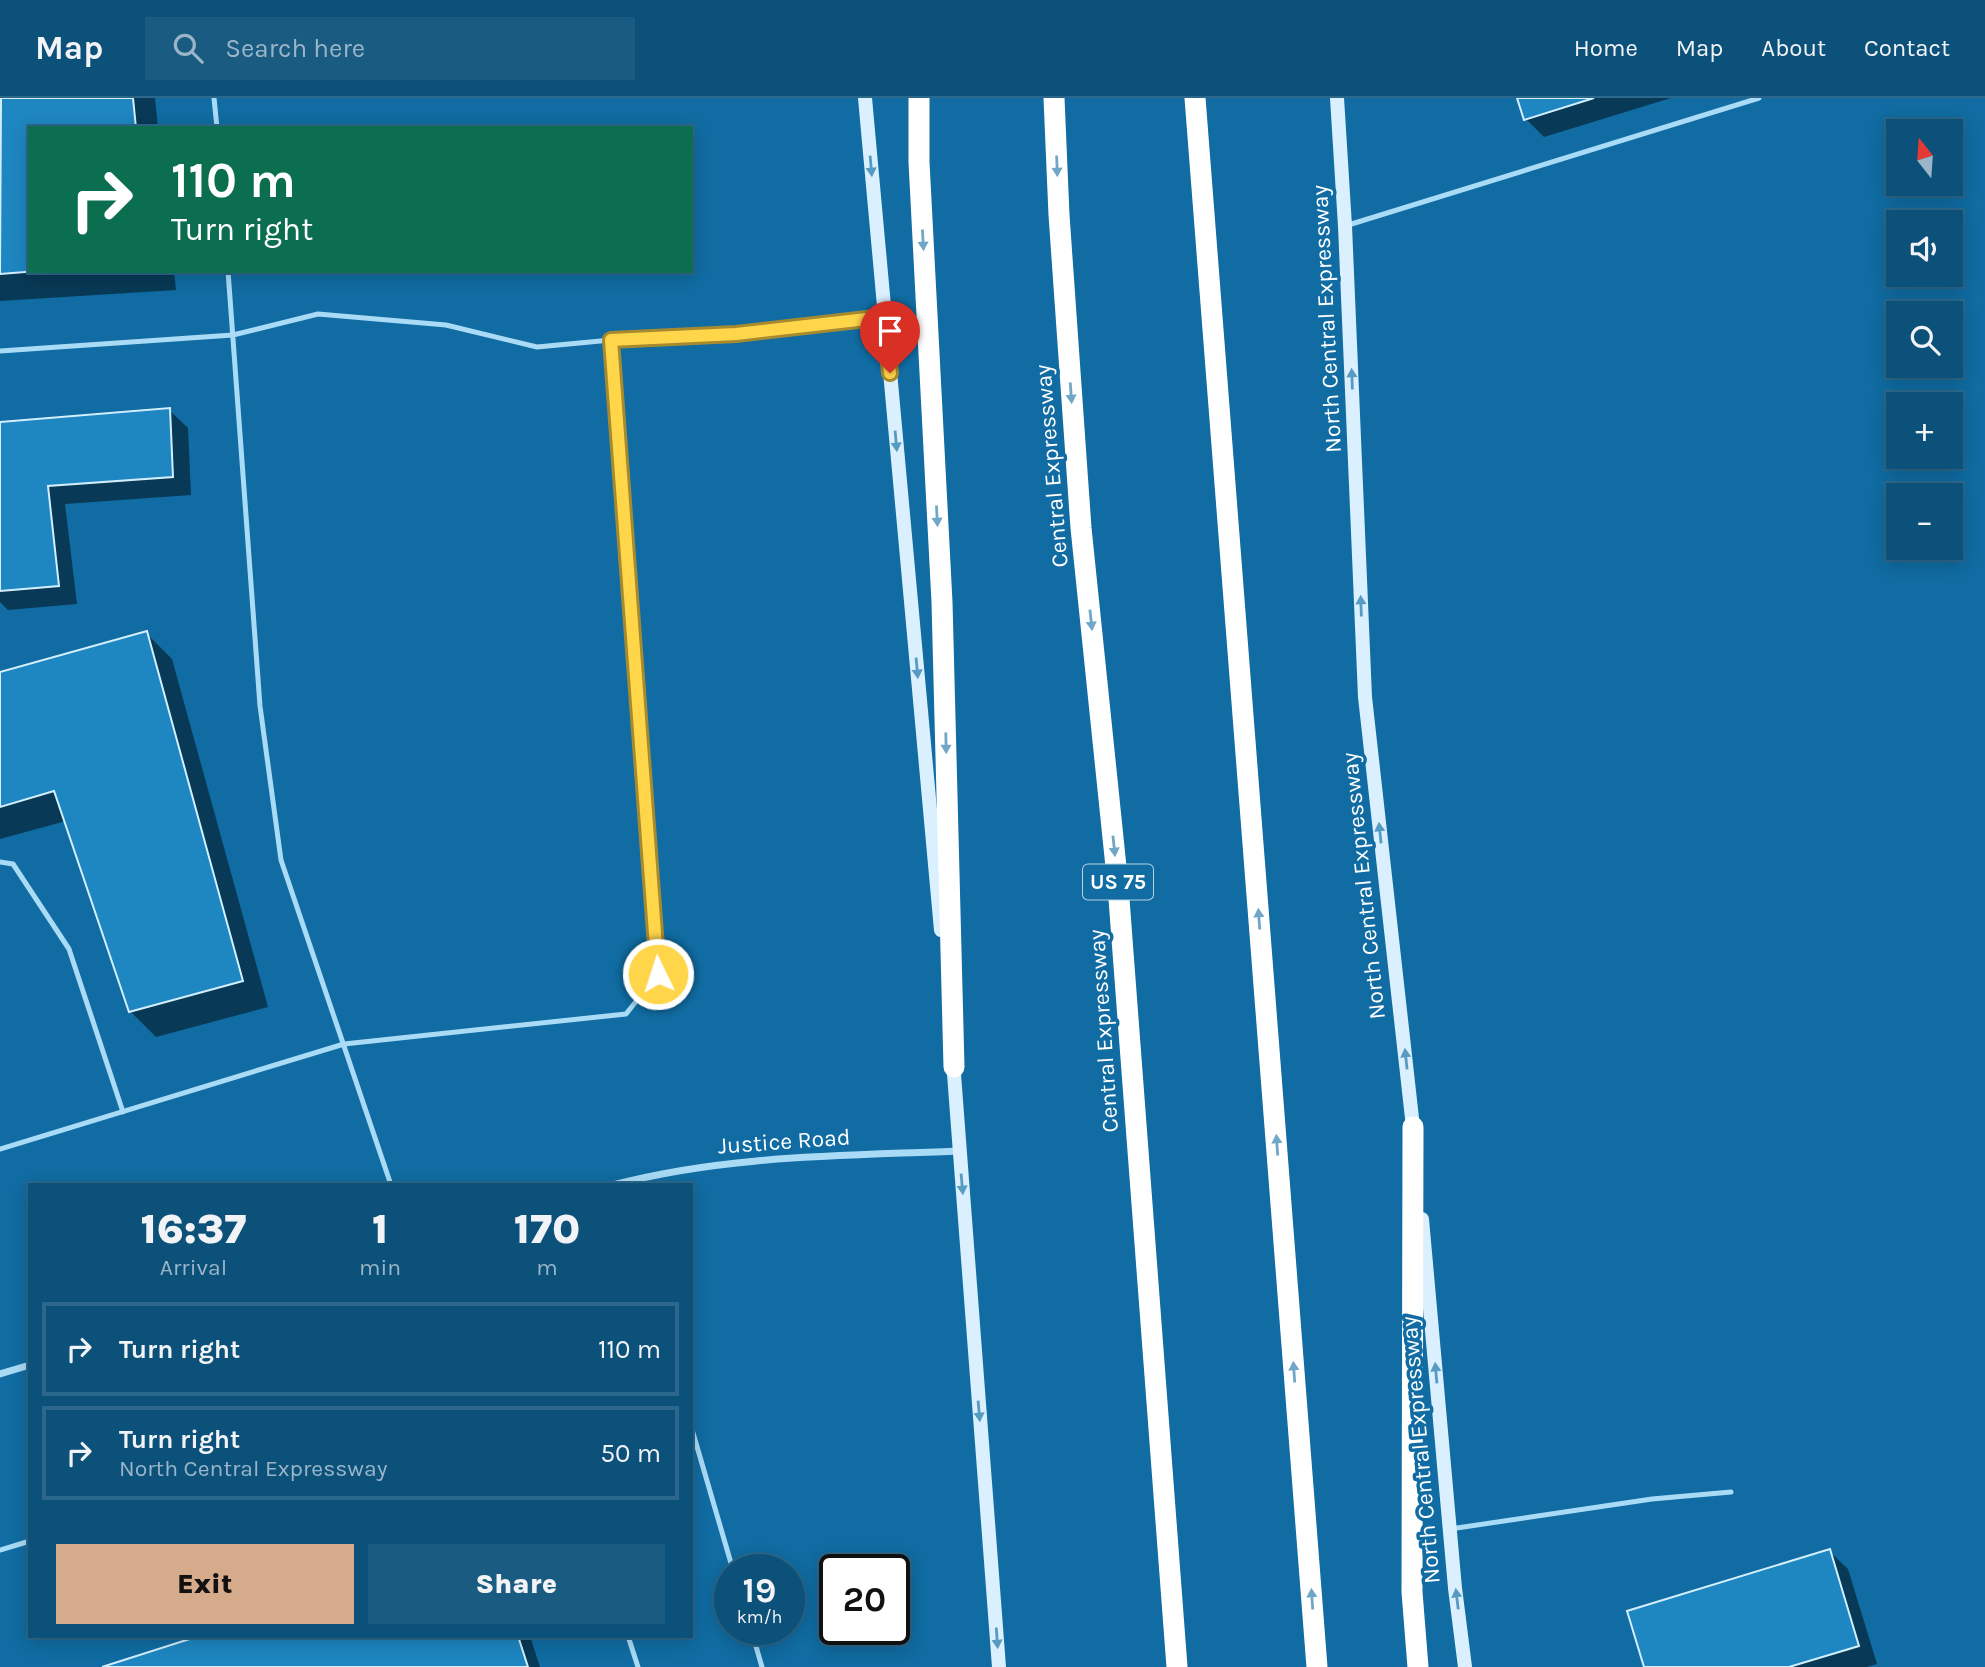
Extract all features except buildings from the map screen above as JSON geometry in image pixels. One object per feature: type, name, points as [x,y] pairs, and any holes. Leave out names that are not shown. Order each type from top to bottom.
[{"type":"highway","points":[[919,98],[919,162],[942,602],[954,1067]]},
{"type":"highway","name":"Central Expressway","points":[[1054,98],[1059,215],[1081,528],[1118,886],[1177,1667]]},
{"type":"highway","points":[[1195,98],[1317,1667]]},
{"type":"highway","points":[[1413,1127],[1412,1592],[1418,1667]]},
{"type":"main road","points":[[865,98],[954,1067],[999,1667]]},
{"type":"main road","name":"North Central Expressway","points":[[1337,98],[1365,697],[1413,1127],[1465,1667]]},
{"type":"street","name":"Justice Road","points":[[621,1183],[725,1163],[959,1150]]},
{"type":"street","points":[[0,1374],[28,1365]]},
{"type":"lane","points":[[214,98],[217,126]]},
{"type":"lane","points":[[1345,226],[1759,98]]},
{"type":"lane","points":[[228,273],[260,706],[281,860],[390,1183]]},
{"type":"lane","points":[[0,351],[233,335],[318,314],[446,324],[537,347],[611,340],[736,334],[884,317]]},
{"type":"lane","points":[[0,1149],[344,1044],[626,1014],[658,974],[611,340]]},
{"type":"lane","points":[[0,862],[13,864],[69,949],[123,1112]]},
{"type":"lane","points":[[693,1433],[728,1554]]},
{"type":"lane","points":[[1450,1529],[1652,1499],[1731,1492]]},
{"type":"lane","points":[[0,1550],[28,1542]]},
{"type":"lane","points":[[629,1638],[638,1667]]},
{"type":"lane","points":[[756,1645],[762,1667]]},
{"type":"route","points":[[658,974],[611,340],[736,334],[884,317],[890,373]]}]
